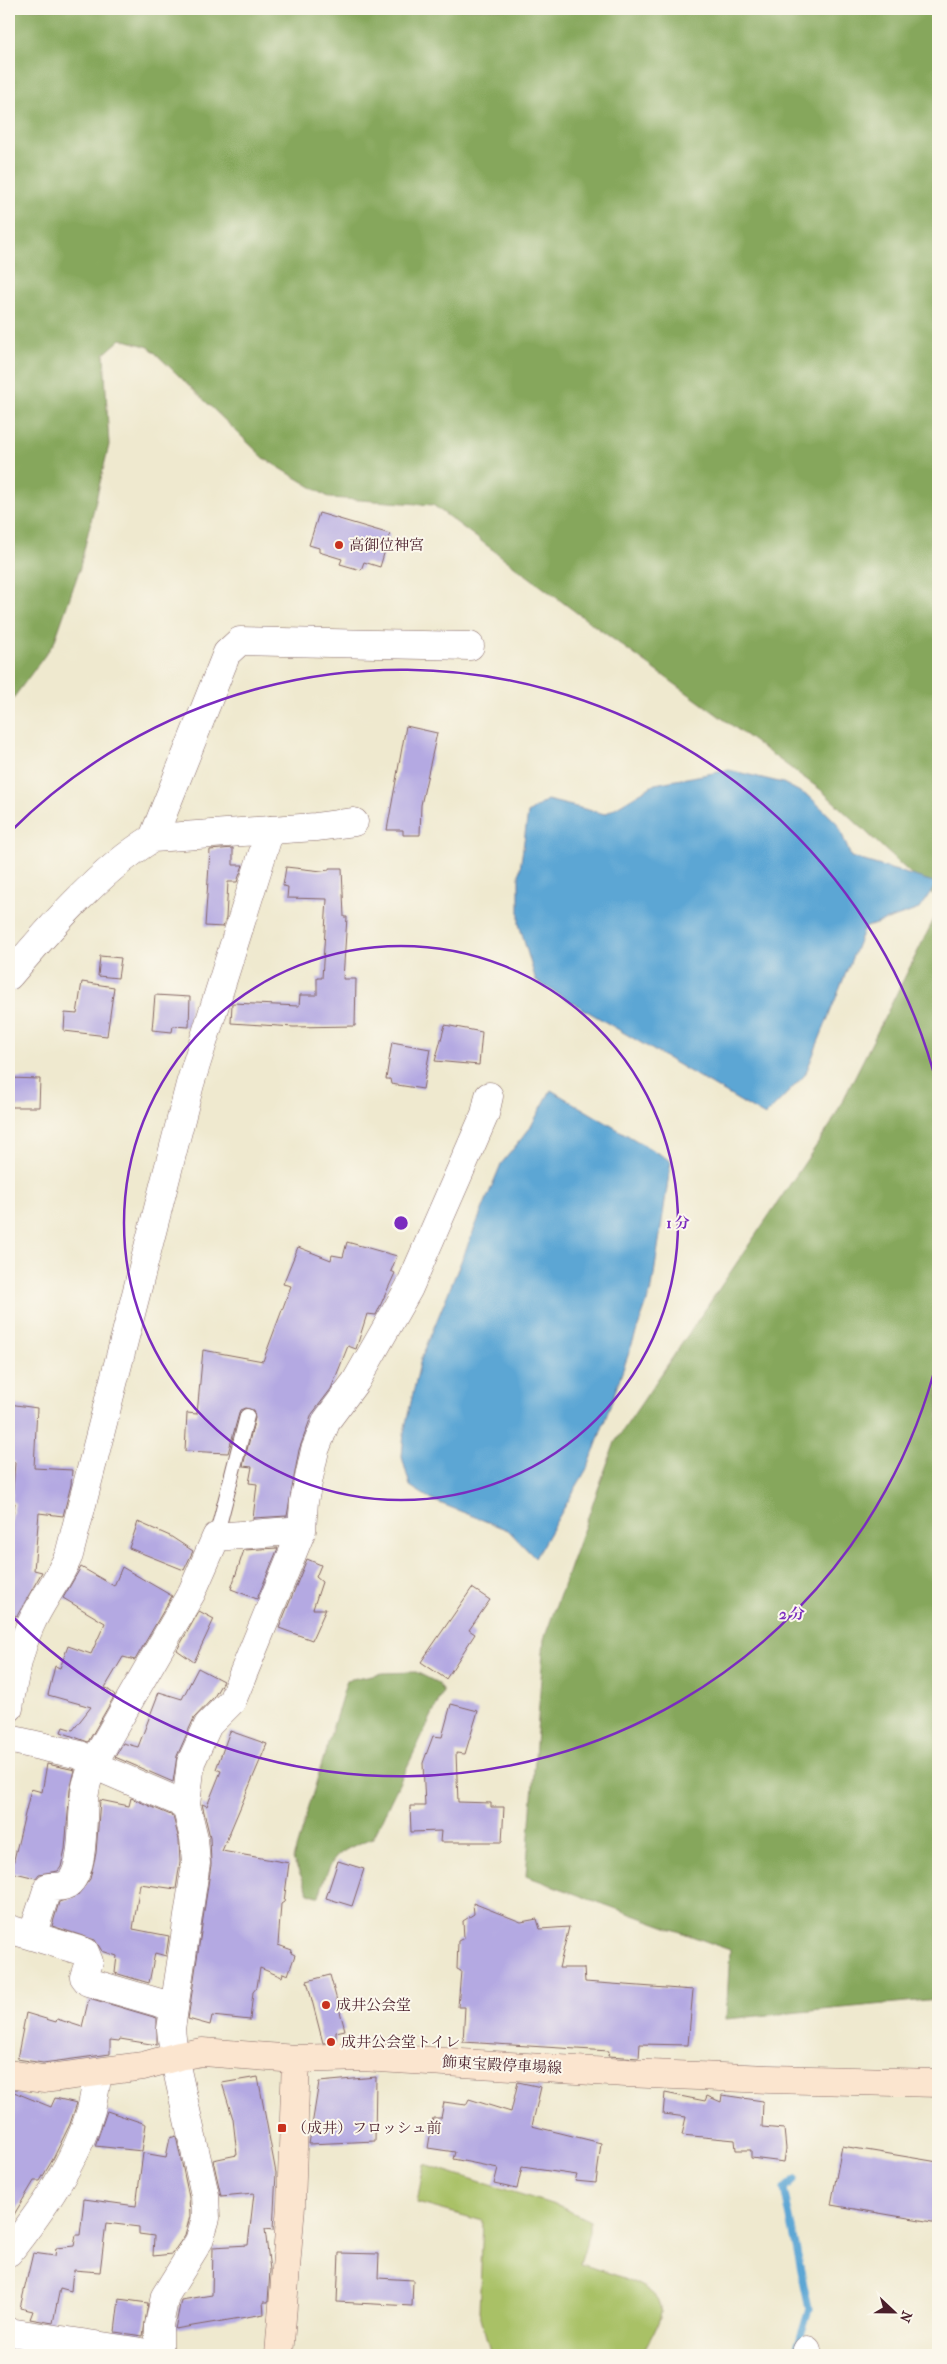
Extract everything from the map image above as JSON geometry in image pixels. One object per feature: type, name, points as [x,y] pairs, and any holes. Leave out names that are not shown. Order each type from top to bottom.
[{"type":"main road","name":"飾東宝殿停車場線","points":[[9,2074],[43,2079],[143,2066],[202,2052],[296,2059],[362,2057],[626,2073],[938,2084]]},
{"type":"main road","points":[[279,2355],[291,2206],[296,2059]]},
{"type":"street","points":[[153,838],[227,653],[240,641],[470,646]]},
{"type":"street","points":[[9,976],[66,910],[138,847],[153,838],[316,827],[354,822]]},
{"type":"street","points":[[9,1708],[13,1681],[30,1626],[57,1581],[69,1556],[190,1084],[270,830]]},
{"type":"street","points":[[9,2332],[160,2354],[159,2325],[166,2296],[199,2241],[206,2218],[205,2195],[174,2058],[170,2029],[196,1864],[194,1838],[186,1805],[192,1762],[208,1725],[232,1701],[302,1530],[304,1501],[315,1450],[327,1420],[356,1381],[409,1288],[485,1114],[488,1096]]},
{"type":"street","points":[[174,2007],[88,1982],[84,1977],[89,1962],[85,1952],[15,1934],[48,1887],[62,1887],[70,1882],[78,1864],[84,1823],[85,1792],[94,1762],[192,1592],[216,1537],[302,1530]]},
{"type":"street","points":[[9,1740],[80,1755],[94,1762],[100,1768],[186,1805]]},
{"type":"street","points":[[9,2252],[35,2218],[69,2162],[90,2110],[98,2072]]},
{"type":"lane","points":[[216,1537],[247,1416]]},
{"type":"green space","points":[[9,9],[938,9],[938,899],[821,790],[577,613],[433,505],[330,498],[265,459],[149,347],[121,339],[104,354],[109,445],[79,571],[54,643],[9,704]]},
{"type":"green space","points":[[938,911],[938,1999],[726,2019],[730,1950],[526,1876],[544,1639],[615,1442],[831,1124]]},
{"type":"green space","points":[[416,1672],[438,1683],[443,1692],[373,1838],[342,1852],[331,1864],[319,1897],[309,1893],[293,1859],[347,1680],[382,1673]]},
{"type":"green space","points":[[424,2164],[561,2207],[590,2221],[590,2232],[580,2264],[616,2275],[643,2287],[660,2303],[661,2313],[658,2324],[642,2355],[491,2355],[479,2311],[483,2221],[417,2203]]},
{"type":"water","points":[[729,770],[783,783],[810,797],[838,824],[851,857],[937,883],[919,909],[864,928],[805,1075],[765,1116],[536,981],[519,924],[519,876],[528,813],[547,800],[605,814],[655,784]]},
{"type":"water","points":[[551,1090],[671,1161],[652,1288],[589,1465],[535,1558],[508,1530],[432,1500],[410,1486],[402,1457],[404,1432],[421,1359],[501,1164],[530,1128]]},
{"type":"building","points":[[319,513],[390,534],[380,567],[364,562],[361,570],[340,564],[342,559],[319,552],[319,548],[309,545]]},
{"type":"building","points":[[406,726],[437,733],[421,805],[420,835],[403,835],[403,830],[387,830]]},
{"type":"building","points":[[233,848],[233,865],[243,865],[237,882],[228,882],[226,918],[223,927],[205,926],[210,850]]},
{"type":"building","points":[[286,867],[322,871],[329,870],[329,868],[342,868],[344,917],[347,917],[343,979],[356,979],[355,1026],[294,1027],[231,1023],[232,1003],[299,1006],[300,995],[317,995],[317,978],[322,978],[327,899],[287,898],[288,887],[283,886]]},
{"type":"building","points":[[100,956],[121,958],[118,978],[98,976]]},
{"type":"building","points":[[82,982],[114,987],[107,1036],[64,1031],[65,1013],[77,1014]]},
{"type":"building","points":[[155,995],[190,997],[189,1027],[173,1026],[172,1032],[152,1030]]},
{"type":"building","points":[[445,1025],[482,1032],[479,1065],[435,1061]]},
{"type":"building","points":[[392,1042],[430,1049],[423,1089],[391,1084],[390,1079],[386,1079]]},
{"type":"building","points":[[9,1078],[40,1079],[39,1107],[12,1107],[11,1102],[9,1103]]},
{"type":"building","points":[[347,1242],[397,1256],[391,1271],[395,1273],[376,1315],[367,1314],[356,1349],[348,1346],[331,1389],[312,1414],[299,1450],[287,1516],[253,1518],[257,1484],[249,1483],[252,1467],[243,1466],[255,1418],[253,1410],[245,1408],[240,1410],[228,1453],[185,1451],[187,1413],[197,1414],[203,1350],[263,1361],[291,1286],[283,1284],[298,1247],[331,1260],[332,1255],[343,1257]]},
{"type":"building","points":[[9,1404],[37,1408],[34,1468],[72,1470],[71,1485],[63,1516],[39,1513],[34,1570],[42,1572],[17,1616],[9,1613],[9,1532],[15,1503],[12,1502],[15,1462],[9,1461]]},
{"type":"building","points":[[138,1522],[170,1536],[193,1551],[184,1570],[129,1548]]},
{"type":"building","points":[[278,1548],[257,1599],[231,1589],[244,1550]]},
{"type":"building","points":[[307,1559],[321,1565],[316,1577],[322,1582],[313,1609],[326,1609],[312,1640],[279,1628]]},
{"type":"building","points":[[81,1567],[114,1586],[122,1567],[172,1596],[135,1660],[123,1657],[103,1691],[106,1688],[115,1695],[88,1742],[61,1732],[63,1727],[73,1730],[91,1707],[48,1695],[55,1666],[60,1668],[68,1646],[91,1654],[105,1623],[63,1598]]},
{"type":"building","points":[[472,1588],[490,1600],[469,1630],[475,1634],[446,1679],[421,1662]]},
{"type":"building","points":[[199,1611],[214,1619],[194,1662],[177,1650]]},
{"type":"building","points":[[198,1668],[223,1681],[214,1697],[194,1718],[177,1756],[173,1782],[115,1757],[123,1743],[138,1747],[159,1692],[182,1699]]},
{"type":"building","points":[[451,1704],[478,1711],[465,1754],[456,1753],[458,1802],[491,1803],[491,1807],[504,1807],[502,1842],[440,1842],[441,1831],[411,1832],[410,1806],[425,1806],[423,1763],[433,1736],[442,1737]]},
{"type":"building","points":[[230,1731],[267,1744],[222,1851],[289,1863],[284,1902],[281,1904],[278,1945],[292,1950],[291,1953],[295,1955],[288,1975],[283,1973],[282,1977],[260,1968],[257,1987],[253,1992],[250,2020],[212,2016],[210,2025],[188,2019],[211,1865],[210,1837],[202,1804],[207,1806],[221,1771],[216,1769]]},
{"type":"building","points":[[47,1764],[75,1770],[70,1790],[65,1849],[61,1867],[58,1871],[39,1874],[36,1878],[11,1872],[31,1789],[42,1792]]},
{"type":"building","points":[[131,1798],[173,1816],[179,1840],[180,1862],[176,1889],[140,1884],[133,1929],[169,1936],[166,1956],[155,1953],[149,1983],[115,1973],[117,1956],[102,1951],[95,1940],[52,1926],[59,1902],[77,1896],[90,1879],[96,1853],[100,1800],[129,1806]]},
{"type":"building","points":[[338,1861],[364,1869],[352,1906],[326,1898]]},
{"type":"building","points":[[473,1903],[521,1922],[537,1919],[540,1929],[569,1927],[559,1968],[584,1968],[585,1982],[693,1990],[688,2045],[640,2044],[639,2058],[608,2056],[609,2051],[463,2042],[465,2007],[458,2007],[461,1971],[457,1969],[458,1941],[464,1938],[463,1921],[474,1914]]},
{"type":"building","name":"成井公会堂","points":[[330,1975],[345,2030],[336,2032],[336,2042],[323,2043],[307,1981]]},
{"type":"building","points":[[89,1998],[157,2018],[157,2045],[120,2039],[119,2041],[110,2040],[110,2054],[43,2063],[17,2059],[26,2013],[56,2022],[57,2019],[82,2027]]},
{"type":"building","points":[[258,2077],[276,2173],[273,2230],[265,2229],[270,2270],[268,2302],[263,2302],[264,2314],[175,2329],[181,2300],[212,2295],[213,2247],[248,2245],[254,2193],[221,2196],[213,2160],[237,2155],[233,2119],[222,2083]]},
{"type":"building","points":[[376,2077],[375,2141],[309,2144],[319,2082]]},
{"type":"building","points":[[518,2082],[541,2087],[532,2126],[601,2143],[596,2183],[575,2181],[577,2175],[522,2167],[517,2189],[494,2184],[498,2168],[453,2159],[455,2152],[428,2148],[433,2118],[441,2118],[444,2102],[466,2105],[469,2099],[511,2112]]},
{"type":"building","points":[[9,2090],[51,2107],[55,2098],[77,2103],[70,2124],[53,2159],[40,2181],[34,2181],[9,2223]]},
{"type":"building","points":[[665,2093],[705,2101],[707,2096],[721,2102],[722,2095],[763,2101],[762,2127],[784,2129],[786,2149],[784,2162],[751,2158],[751,2150],[736,2150],[735,2140],[682,2135],[686,2117],[663,2114]]},
{"type":"building","points":[[107,2111],[146,2124],[142,2151],[95,2146]]},
{"type":"building","points":[[176,2136],[189,2197],[190,2216],[185,2235],[172,2254],[153,2256],[154,2236],[139,2234],[139,2227],[106,2223],[100,2272],[73,2270],[71,2291],[60,2288],[53,2323],[30,2319],[33,2311],[20,2308],[33,2253],[55,2256],[56,2248],[74,2246],[76,2235],[80,2235],[84,2199],[136,2206],[143,2153],[166,2157],[170,2138]]},
{"type":"building","points":[[842,2146],[938,2162],[938,2223],[831,2205]]},
{"type":"building","points":[[339,2253],[379,2254],[378,2278],[413,2280],[412,2306],[337,2302]]},
{"type":"building","points":[[119,2299],[148,2303],[143,2336],[115,2332]]},
{"type":"building","points":[[25,2350],[48,2354],[24,2355]]},
{"type":"waterway","points":[[795,2179],[784,2189],[809,2309],[797,2348]]},
{"type":"place","name":"高御位神宮","points":[[339,545]]},
{"type":"place","name":"成井公会堂","points":[[326,2005]]},
{"type":"place","name":"成井公会堂トイレ","points":[[331,2042]]},
{"type":"place","name":"（成井）フロッシュ前","points":[[282,2128]]}]
